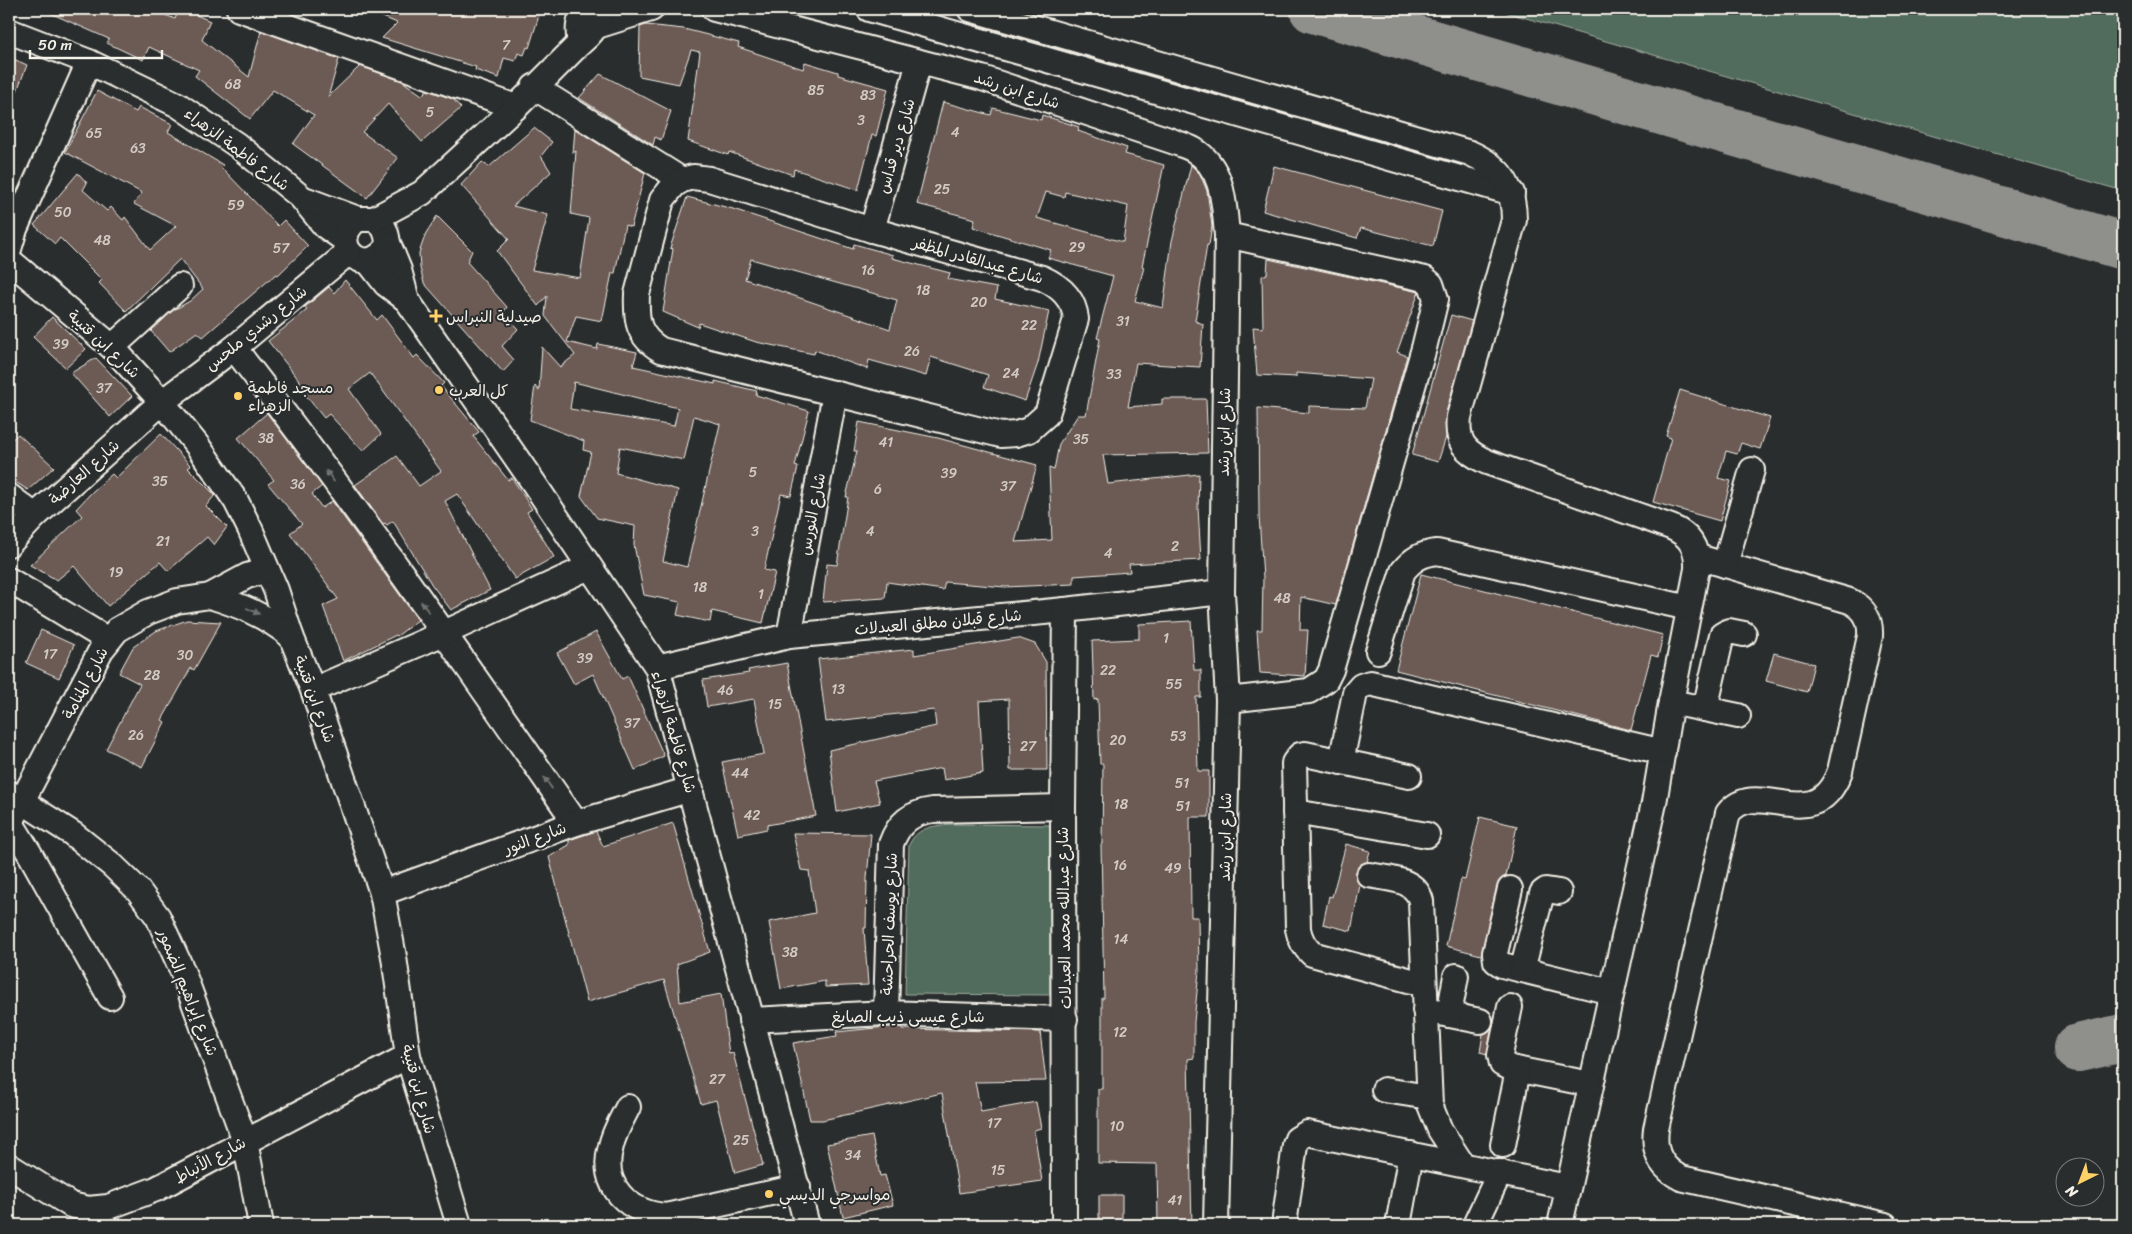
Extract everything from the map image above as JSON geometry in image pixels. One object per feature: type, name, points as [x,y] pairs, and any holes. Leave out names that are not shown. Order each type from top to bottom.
[{"type":"street","points":[[239,9],[516,107]]},
{"type":"street","points":[[354,251],[346,231],[351,224],[377,230],[416,208],[422,193],[516,107],[534,87],[586,19],[651,9]]},
{"type":"street","name":"شارع ابن رشد","points":[[714,9],[982,78],[1172,141],[1194,150],[1210,165],[1221,185],[1226,235],[1222,592],[1228,700],[1216,1225]]},
{"type":"street","points":[[869,9],[1512,193]]},
{"type":"street","points":[[970,9],[1470,153],[1484,159],[1496,168],[1512,193],[1514,206],[1513,226],[1459,417],[1458,429],[1460,440],[1467,450],[1487,462],[1681,532],[1692,543],[1698,558],[1654,803],[1560,1225]]},
{"type":"street","name":"شارع فاطمة الزهراء","points":[[9,31],[89,62],[178,105],[205,122],[300,197],[326,226],[386,284],[407,300],[533,482],[657,667],[807,1225]]},
{"type":"street","points":[[9,249],[15,229],[89,62]]},
{"type":"street","name":"شارع دير قداس","points":[[872,230],[919,62]]},
{"type":"street","points":[[534,87],[682,180]]},
{"type":"street","name":"شارع عبدالقادر المظفر","points":[[693,177],[709,179],[872,230],[1042,278],[1054,283],[1070,299],[1075,307],[1076,319],[1047,414],[1029,430],[1016,434],[1002,434],[661,350],[650,344],[640,332],[637,294],[662,200],[667,192],[682,180],[693,177]]},
{"type":"street","name":"شارع فاطمة الزهراء","points":[[300,197],[377,230],[399,270],[407,300]]},
{"type":"street","name":"شارع رشدي ملحس","points":[[162,402],[234,348],[354,251],[377,258],[384,252],[377,230]]},
{"type":"street","points":[[1226,235],[1424,280],[1431,284],[1436,299],[1424,348],[1331,670],[1326,680],[1309,691],[1228,700]]},
{"type":"street","name":"شارع ابن قتيبة","points":[[9,260],[112,347],[162,402],[197,445],[236,501],[250,529],[276,590],[291,636],[313,690],[382,893],[394,957],[408,1056],[459,1225]]},
{"type":"street","points":[[112,347],[180,286]]},
{"type":"street","points":[[234,348],[277,403],[444,633],[576,823]]},
{"type":"street","name":"شارع النورس","points":[[789,636],[835,393]]},
{"type":"street","name":"شارع العارضة","points":[[9,544],[36,516],[162,402]]},
{"type":"street","points":[[1725,565],[1752,470]]},
{"type":"street","points":[[9,496],[36,516]]},
{"type":"street","points":[[1378,651],[1404,571],[1412,561],[1423,554],[1437,552],[1689,608]]},
{"type":"street","points":[[1698,558],[1850,601],[1860,606],[1867,616],[1870,636],[1840,771],[1834,785],[1824,797],[1811,803],[1795,805],[1744,800],[1734,805],[1728,813],[1656,1129],[1654,1141],[1657,1153],[1662,1164],[1671,1173],[1682,1178],[1886,1225]]},
{"type":"street","points":[[313,690],[589,567]]},
{"type":"street","name":"شارع المنامة","points":[[10,825],[16,797],[108,640],[125,625],[148,612],[177,601],[210,596],[247,576],[267,570]]},
{"type":"street","points":[[9,580],[108,640]]},
{"type":"street","name":"شارع قبلان مطلق العبدلات","points":[[657,667],[789,636],[1065,610],[1222,592]]},
{"type":"street","name":"شارع المنامة","points":[[210,596],[253,611],[270,620],[291,636]]},
{"type":"street","name":"شارع عبدالله محمد العبدلات","points":[[1064,1225],[1063,807],[1065,610]]},
{"type":"street","points":[[1705,709],[1722,635],[1729,631],[1744,634]]},
{"type":"street","points":[[1340,762],[1355,693],[1361,686],[1370,683],[1663,752]]},
{"type":"street","points":[[1671,702],[1738,716]]},
{"type":"street","points":[[1409,776],[1305,754],[1296,758],[1294,763],[1298,930],[1305,948],[1312,954],[1423,984]]},
{"type":"street","name":"شارع النور","points":[[382,893],[576,823],[691,789]]},
{"type":"street","name":"شارع إبراهيم الضمور","points":[[16,797],[73,834],[112,865],[138,890],[158,917],[182,970],[245,1141],[261,1225]]},
{"type":"street","name":"شارع يوسف الحراحشة","points":[[886,1013],[891,844],[895,832],[902,822],[919,812],[933,810],[1063,807]]},
{"type":"street","points":[[1296,812],[1427,835]]},
{"type":"street","points":[[10,825],[30,854],[110,997]]},
{"type":"street","points":[[1369,876],[1408,884],[1419,894],[1421,901],[1429,1097],[1436,1122],[1462,1164]]},
{"type":"street","points":[[1510,889],[1495,957],[1499,963],[1611,992]]},
{"type":"street","points":[[1522,970],[1542,893],[1546,890],[1559,892]]},
{"type":"street","points":[[1449,1015],[1456,976]]},
{"type":"street","points":[[1510,1007],[1500,1060],[1506,1067],[1590,1084]]},
{"type":"street","points":[[1425,1010],[1480,1021]]},
{"type":"street","name":"شارع عيسى ذيب الصايغ","points":[[751,1020],[886,1013],[1065,1019]]},
{"type":"street","name":"شارع الأنباط","points":[[9,1166],[72,1205],[88,1209],[108,1207],[156,1190],[408,1056]]},
{"type":"street","points":[[1503,1145],[1518,1070]]},
{"type":"street","points":[[1384,1090],[1429,1097]]},
{"type":"street","points":[[628,1106],[611,1145],[609,1171],[618,1193],[638,1210],[650,1215],[666,1216],[798,1187]]},
{"type":"street","points":[[1284,1225],[1293,1153],[1297,1139],[1307,1133],[1567,1187]]},
{"type":"street","points":[[1271,1225],[1278,1166],[1282,1159],[1293,1153]]},
{"type":"street","points":[[1293,1153],[1299,1158],[1302,1170],[1296,1225]]},
{"type":"street","points":[[1398,1225],[1411,1154]]},
{"type":"street","points":[[1475,1225],[1500,1172]]},
{"type":"green space","points":[[1495,9],[2123,9],[2123,191]]},
{"type":"green space","points":[[951,824],[1052,825],[1050,995],[905,994],[909,845],[916,834],[926,828]]},
{"type":"building","points":[[41,9],[151,9],[175,19],[179,9],[183,9],[210,21],[202,40],[249,77],[261,31],[339,59],[328,97],[360,66],[402,81],[422,95],[427,90],[453,99],[461,108],[422,142],[388,104],[362,132],[398,158],[367,198],[293,144],[314,115],[273,90],[250,119],[195,76],[199,70],[149,47],[143,60],[107,43],[109,39]]},
{"type":"building","points":[[364,9],[541,9],[529,48],[527,47],[524,55],[518,53],[515,61],[504,58],[499,78],[475,70],[476,67],[382,38],[397,23]]},
{"type":"building","points":[[646,25],[684,29],[739,43],[738,47],[803,69],[805,62],[838,72],[838,75],[888,89],[876,136],[872,135],[858,190],[794,169],[793,175],[729,152],[728,155],[688,141],[700,52],[691,50],[679,84],[639,76],[640,27]]},
{"type":"building","points":[[9,57],[27,65],[10,109],[9,109]]},
{"type":"building","points":[[600,74],[671,111],[661,140],[655,137],[653,145],[579,98]]},
{"type":"building","points":[[97,91],[136,112],[139,107],[172,124],[168,132],[223,165],[221,167],[278,226],[284,220],[308,246],[278,275],[276,274],[203,337],[197,332],[169,352],[151,331],[172,311],[190,301],[203,289],[180,259],[126,311],[99,283],[102,280],[60,238],[55,244],[34,225],[78,173],[87,183],[83,190],[107,211],[111,207],[123,220],[125,217],[150,250],[176,226],[134,204],[142,193],[65,152]]},
{"type":"building","points":[[943,102],[991,115],[993,108],[1041,120],[1042,115],[1079,127],[1078,131],[1127,148],[1125,154],[1164,165],[1142,266],[1144,267],[1135,301],[1163,308],[1172,241],[1191,165],[1200,174],[1207,191],[1212,226],[1209,245],[1207,245],[1195,321],[1203,324],[1200,367],[1136,363],[1128,407],[1162,404],[1162,399],[1206,399],[1208,453],[1103,455],[1108,484],[1199,474],[1198,508],[1201,560],[1129,564],[1130,572],[1074,576],[1074,584],[1005,587],[945,582],[943,590],[887,582],[885,598],[823,602],[827,564],[837,565],[848,497],[846,497],[857,451],[854,451],[859,422],[938,438],[1037,465],[1015,542],[1052,540],[1049,468],[1054,470],[1059,444],[1078,415],[1086,415],[1100,339],[1097,338],[1113,276],[1048,258],[1051,250],[973,227],[975,219],[917,204]],"holes":[[[1046,192],[1064,197],[1065,192],[1128,206],[1123,242],[1037,218]]]},
{"type":"building","points":[[534,128],[552,142],[541,156],[551,172],[513,206],[548,215],[532,270],[580,278],[589,218],[571,214],[576,151],[573,153],[575,129],[645,173],[631,227],[625,225],[602,321],[576,316],[567,342],[597,349],[598,344],[637,352],[633,366],[715,384],[715,381],[757,391],[756,395],[809,411],[795,466],[798,467],[791,496],[781,494],[764,570],[775,572],[763,623],[712,611],[710,622],[677,615],[680,602],[644,595],[634,545],[635,526],[597,518],[581,496],[591,452],[583,450],[584,441],[530,420],[535,386],[539,391],[542,347],[560,367],[575,355],[545,316],[547,296],[538,306],[497,251],[509,239],[461,185],[482,162],[489,167]],"holes":[[[574,382],[678,408],[674,426],[570,409]],[[694,416],[720,424],[687,567],[663,561],[678,490],[616,473],[620,447],[684,460]]]},
{"type":"building","points":[[1274,166],[1442,211],[1433,246],[1361,228],[1357,238],[1263,211]]},
{"type":"building","points":[[687,197],[733,209],[853,249],[854,244],[893,255],[892,258],[950,273],[948,279],[997,288],[995,299],[1049,311],[1038,363],[1025,401],[984,387],[988,375],[931,357],[926,376],[869,360],[867,369],[815,350],[814,354],[756,342],[699,323],[698,327],[663,312],[673,249],[670,248]],"holes":[[[751,259],[897,300],[890,329],[745,279]]]},
{"type":"building","points":[[437,216],[472,251],[467,262],[507,307],[503,313],[518,329],[502,346],[514,360],[503,372],[424,283],[419,253],[426,233]]},
{"type":"building","points":[[1268,259],[1419,292],[1397,352],[1407,356],[1336,605],[1301,597],[1300,630],[1308,630],[1305,676],[1260,673],[1257,630],[1262,630],[1263,578],[1259,516],[1258,408],[1309,413],[1309,406],[1365,408],[1371,379],[1296,373],[1296,377],[1257,375],[1253,327],[1263,328],[1262,276],[1267,274]]},
{"type":"building","points":[[345,280],[377,320],[382,315],[414,358],[417,355],[444,383],[441,386],[479,432],[473,436],[508,480],[512,478],[532,509],[527,512],[554,557],[515,579],[457,494],[445,501],[490,590],[451,610],[432,585],[393,521],[387,525],[383,524],[355,485],[397,456],[419,486],[441,471],[370,373],[349,389],[381,434],[363,451],[329,414],[324,418],[299,387],[303,385],[268,341],[307,310],[305,307],[329,287],[334,293]]},
{"type":"building","points":[[1451,315],[1472,321],[1446,413],[1446,437],[1438,462],[1412,455]]},
{"type":"building","points":[[52,317],[86,349],[66,368],[33,337]]},
{"type":"building","points":[[96,358],[132,396],[110,417],[71,373]]},
{"type":"building","points":[[1680,390],[1770,418],[1760,449],[1741,443],[1737,454],[1726,451],[1718,478],[1731,481],[1720,521],[1653,502],[1671,438],[1666,436]]},
{"type":"building","points":[[267,413],[322,486],[312,494],[322,508],[332,501],[418,620],[397,636],[343,661],[323,606],[338,599],[290,533],[302,524],[268,484],[274,480],[238,438]]},
{"type":"building","points":[[18,434],[54,467],[28,490],[9,478],[9,442]]},
{"type":"building","points":[[161,434],[191,466],[188,468],[215,495],[206,506],[227,527],[214,545],[207,537],[168,571],[160,562],[108,606],[74,566],[57,580],[30,565],[82,516],[76,509],[92,492],[112,474],[116,478]]},
{"type":"building","points":[[1421,574],[1663,635],[1658,657],[1651,655],[1631,730],[1396,670]]},
{"type":"building","points":[[187,620],[221,622],[194,670],[191,668],[162,720],[165,722],[142,767],[106,749],[140,684],[119,673],[133,647],[156,631]]},
{"type":"building","points":[[1191,621],[1194,670],[1201,670],[1201,697],[1196,697],[1198,771],[1209,771],[1209,817],[1190,817],[1191,917],[1198,917],[1199,971],[1194,1022],[1194,1058],[1188,1059],[1192,1225],[1158,1225],[1157,1164],[1098,1163],[1098,1089],[1102,1089],[1102,998],[1104,998],[1101,844],[1103,764],[1100,764],[1098,699],[1094,700],[1092,641],[1139,639],[1139,624]]},
{"type":"building","points":[[41,630],[74,645],[59,678],[26,663]]},
{"type":"building","points":[[596,632],[622,679],[628,676],[664,756],[635,770],[593,674],[574,684],[557,653]]},
{"type":"building","points":[[1018,638],[1035,644],[1046,662],[1047,770],[1010,770],[1009,699],[979,701],[983,773],[944,780],[942,768],[874,781],[880,803],[837,812],[829,750],[936,726],[934,710],[826,722],[818,659],[914,649],[914,655]]},
{"type":"building","points":[[1774,653],[1814,664],[1807,692],[1766,681]]},
{"type":"building","points":[[787,663],[816,816],[767,825],[767,829],[738,835],[722,762],[764,754],[754,699],[707,707],[703,680],[749,673],[748,670]]},
{"type":"building","points":[[1480,817],[1517,826],[1506,876],[1502,878],[1497,886],[1481,955],[1446,946],[1461,879],[1465,880]]},
{"type":"building","points":[[673,823],[710,952],[677,964],[680,1002],[721,994],[729,1054],[733,1053],[763,1165],[735,1173],[716,1100],[701,1104],[664,980],[587,1002],[549,857],[569,845],[569,840],[596,831],[603,846]]},
{"type":"building","points":[[793,833],[871,834],[867,878],[866,928],[864,928],[868,985],[825,987],[825,981],[781,989],[769,922],[815,913],[809,871],[801,870]]},
{"type":"building","points":[[1346,844],[1370,851],[1367,862],[1359,866],[1356,872],[1356,879],[1360,885],[1351,931],[1323,924],[1329,896],[1332,897]]},
{"type":"building","points":[[886,1027],[1040,1032],[1046,1081],[975,1082],[981,1112],[1036,1102],[1041,1128],[1034,1130],[1042,1181],[959,1193],[942,1093],[823,1120],[810,1120],[793,1043],[837,1036],[836,1032]]},
{"type":"building","points":[[1492,1027],[1487,1054],[1480,1052],[1483,1034]]},
{"type":"building","points":[[872,1136],[880,1176],[885,1175],[893,1205],[843,1217],[827,1144]]},
{"type":"building","points":[[1099,1195],[1122,1195],[1122,1225],[1099,1225]]},
{"type":"taxiway","points":[[1313,9],[2123,246]]},
{"type":"taxiway","points":[[2078,1048],[2123,1038]]},
{"type":"place","name":"صيدلية النبراس","points":[[436,316]]},
{"type":"place","name":"كل العرب","points":[[439,390]]},
{"type":"place","name":"مسجد فاطمة الزهراء","points":[[238,396]]},
{"type":"place","name":"مواسرجي الديسي","points":[[769,1194]]}]
